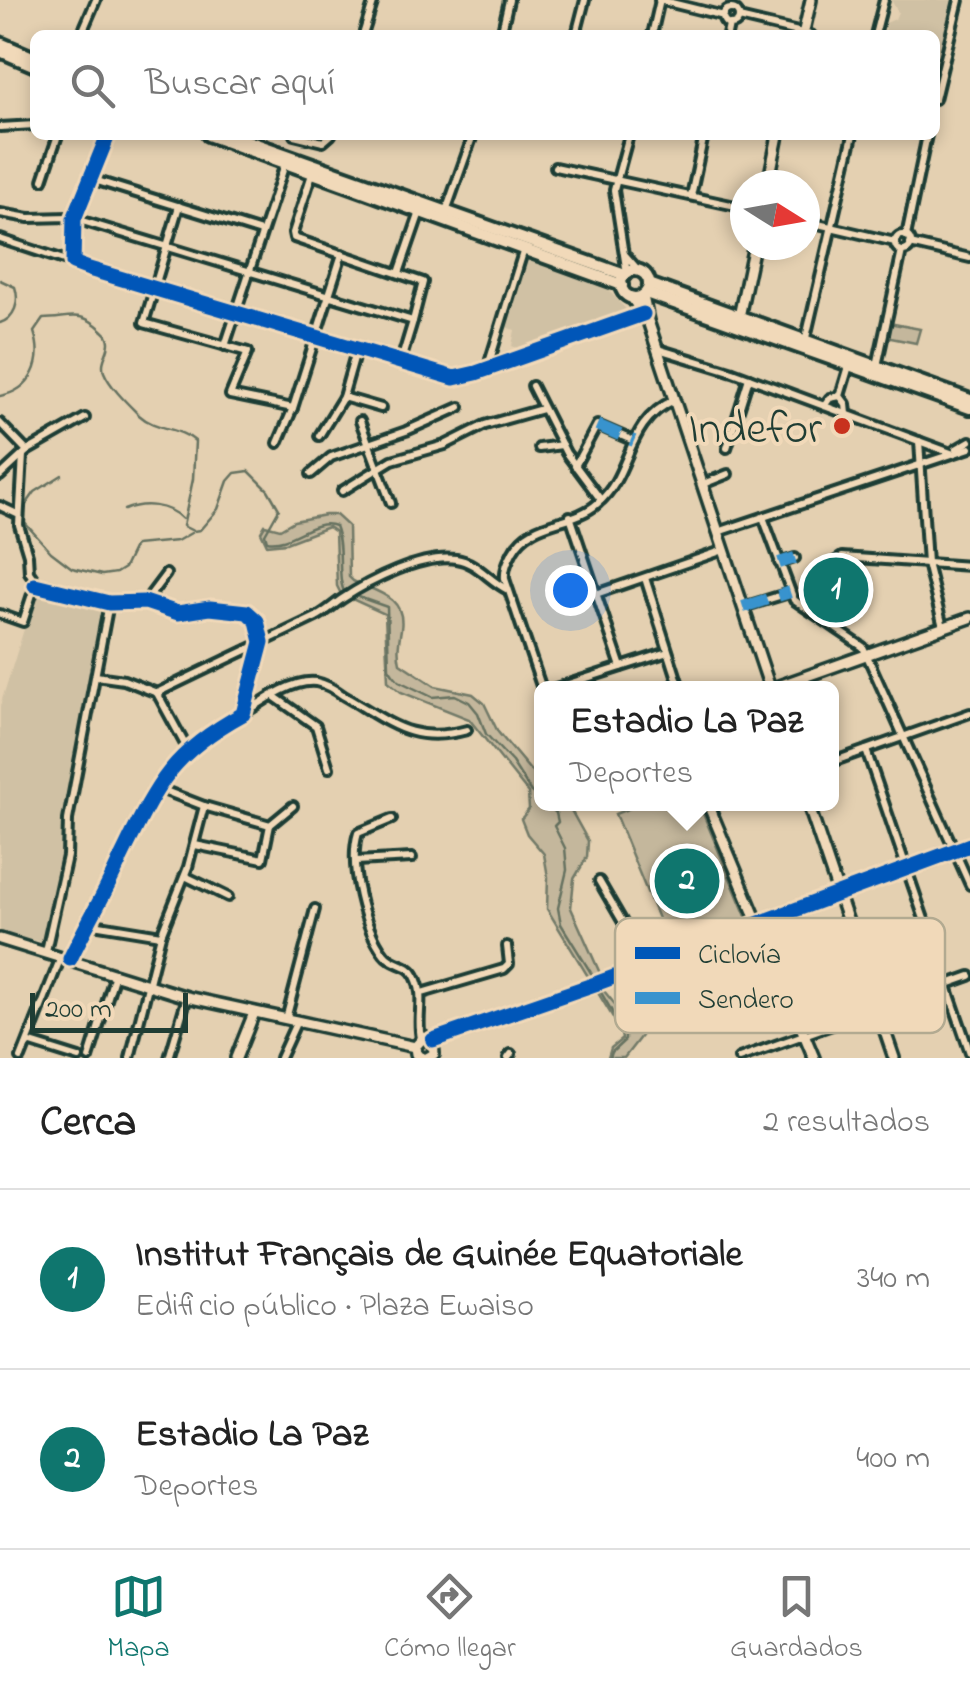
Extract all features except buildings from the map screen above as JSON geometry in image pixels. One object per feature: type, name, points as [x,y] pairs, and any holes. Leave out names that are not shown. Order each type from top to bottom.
[{"type":"main road","points":[[0,43],[30,56]]},
{"type":"main road","points":[[0,51],[30,64]]},
{"type":"main road","points":[[222,140],[628,276]]},
{"type":"main road","points":[[243,140],[524,249],[628,276],[647,277],[643,292]]},
{"type":"main road","points":[[628,276],[625,293],[643,292],[739,317],[970,400]]},
{"type":"main road","points":[[643,292],[970,408]]},
{"type":"street","points":[[83,30],[96,0]]},
{"type":"street","points":[[365,30],[374,0]]},
{"type":"street","points":[[502,30],[509,0]]},
{"type":"street","points":[[577,30],[585,0]]},
{"type":"street","points":[[653,30],[660,0],[724,16],[728,30]]},
{"type":"street","points":[[724,16],[733,10],[735,0]]},
{"type":"street","points":[[807,30],[811,0]]},
{"type":"street","points":[[876,30],[884,0]]},
{"type":"street","points":[[940,63],[959,0]]},
{"type":"street","points":[[733,10],[739,18],[789,30]]},
{"type":"street","points":[[729,25],[739,18]]},
{"type":"street","points":[[0,128],[30,125]]},
{"type":"street","points":[[44,180],[56,140]]},
{"type":"street","points":[[73,264],[74,219],[106,140]]},
{"type":"street","points":[[444,215],[471,140]]},
{"type":"street","points":[[628,140],[614,195],[628,276]]},
{"type":"street","points":[[691,196],[703,140]]},
{"type":"street","points":[[771,170],[777,140]]},
{"type":"street","points":[[806,342],[851,140]]},
{"type":"street","points":[[910,244],[906,236],[925,140]]},
{"type":"street","points":[[225,346],[286,163]]},
{"type":"street","points":[[555,166],[730,205]]},
{"type":"street","points":[[314,169],[294,238],[424,282],[400,364]]},
{"type":"street","points":[[90,179],[261,232]]},
{"type":"street","points":[[179,206],[144,323],[248,352],[230,396],[293,408]]},
{"type":"street","points":[[399,272],[420,211]]},
{"type":"street","points":[[0,213],[74,219],[413,321]]},
{"type":"street","points":[[820,224],[895,242],[902,251]]},
{"type":"street","points":[[895,242],[899,236],[906,236]]},
{"type":"street","points":[[0,238],[73,264],[454,378],[645,317]]},
{"type":"street","points":[[876,367],[902,251],[910,244]]},
{"type":"street","points":[[910,244],[970,258]]},
{"type":"street","points":[[488,368],[524,249]]},
{"type":"street","points":[[278,443],[317,338],[342,254]]},
{"type":"street","points":[[739,317],[751,260]]},
{"type":"street","points":[[643,292],[645,317],[770,681]]},
{"type":"street","points":[[657,348],[950,452]]},
{"type":"street","points":[[319,436],[343,397],[356,351]]},
{"type":"street","points":[[840,396],[848,366]]},
{"type":"street","points":[[727,448],[749,378]]},
{"type":"street","points":[[532,386],[562,445],[601,500]]},
{"type":"street","points":[[824,406],[832,396],[840,396]]},
{"type":"street","points":[[840,396],[846,404],[846,414]]},
{"type":"street","points":[[343,397],[382,408]]},
{"type":"street","points":[[539,681],[505,580],[506,564],[522,537],[601,500],[652,412],[674,400]]},
{"type":"street","points":[[311,474],[331,457],[460,407]]},
{"type":"street","points":[[342,491],[411,453],[542,408]]},
{"type":"street","points":[[0,476],[25,453],[85,418]]},
{"type":"street","points":[[360,422],[391,503]]},
{"type":"street","points":[[0,423],[25,453],[18,514],[29,572],[36,579],[23,622],[0,614]]},
{"type":"street","points":[[575,466],[597,425],[634,441]]},
{"type":"street","points":[[919,440],[927,563],[943,628]]},
{"type":"street","points":[[718,532],[970,444]]},
{"type":"street","points":[[539,448],[562,445]]},
{"type":"street","points":[[703,484],[728,474]]},
{"type":"street","points":[[0,506],[18,514]]},
{"type":"street","points":[[570,516],[620,667]]},
{"type":"street","points":[[763,517],[790,592],[804,606],[856,640],[868,656],[970,885]]},
{"type":"street","points":[[596,594],[724,550]]},
{"type":"street","points":[[778,563],[795,558]]},
{"type":"street","points":[[804,606],[837,558],[970,566]]},
{"type":"street","points":[[158,693],[319,616],[372,582],[434,560],[455,559],[475,565],[495,584],[508,590]]},
{"type":"street","points":[[145,602],[166,574]]},
{"type":"street","points":[[645,578],[678,681]]},
{"type":"street","points":[[495,584],[505,580]]},
{"type":"street","points":[[35,585],[110,603],[145,602],[178,613],[210,608],[247,612],[257,621],[262,642],[243,714]]},
{"type":"street","points":[[743,606],[790,592]]},
{"type":"street","points":[[46,951],[67,856],[68,820],[110,603]]},
{"type":"street","points":[[793,681],[970,620]]},
{"type":"street","points":[[577,681],[668,652]]},
{"type":"street","points":[[96,676],[124,680],[158,693],[188,750]]},
{"type":"street","points":[[22,1058],[66,957],[156,787],[188,750],[216,729],[274,696],[300,684],[316,682],[406,731],[432,736],[467,730]]},
{"type":"street","points":[[274,696],[316,726],[330,768]]},
{"type":"street","points":[[839,760],[970,713]]},
{"type":"street","points":[[866,750],[923,918]]},
{"type":"street","points":[[156,787],[270,825]]},
{"type":"street","points":[[130,1058],[161,935],[185,876],[204,806]]},
{"type":"street","points":[[195,845],[262,859],[270,825],[293,806]]},
{"type":"street","points":[[713,811],[758,918]]},
{"type":"street","points":[[810,811],[846,918]]},
{"type":"street","points":[[392,819],[358,833],[356,861],[362,906],[386,957],[413,971],[422,992],[416,1054],[431,1057],[436,1046],[432,1040]]},
{"type":"street","points":[[776,918],[970,846]]},
{"type":"street","points":[[356,861],[412,858]]},
{"type":"street","points":[[185,876],[228,897]]},
{"type":"street","points":[[600,881],[621,918]]},
{"type":"street","points":[[280,1058],[315,909]]},
{"type":"street","points":[[87,922],[161,935]]},
{"type":"street","points":[[0,939],[150,987],[254,1014],[418,1042],[615,976]]},
{"type":"street","points":[[422,992],[504,968],[509,964],[507,946]]},
{"type":"street","points":[[89,1058],[115,974]]},
{"type":"street","points":[[946,984],[970,976]]},
{"type":"street","points":[[945,981],[970,1053]]},
{"type":"street","points":[[169,1058],[187,997]]},
{"type":"street","points":[[236,1058],[254,1014]]},
{"type":"street","points":[[739,1058],[804,1033],[814,1058]]},
{"type":"street","points":[[886,1033],[894,1058]]},
{"type":"street","points":[[28,1042],[79,1058]]},
{"type":"shaded area","points":[[891,0],[957,0],[943,57],[940,30],[885,30],[886,23],[895,19],[898,12]]},
{"type":"shaded area","points":[[524,256],[602,283],[631,315],[528,352],[512,346],[515,330],[502,326]]},
{"type":"shaded area","points":[[889,323],[920,329],[916,343],[886,337]]},
{"type":"shaded area","points":[[336,515],[348,526],[349,577],[388,597],[399,610],[400,663],[435,686],[473,694],[484,703],[498,732],[534,775],[534,811],[571,811],[588,841],[587,857],[574,879],[571,908],[604,991],[615,1004],[615,1021],[547,909],[544,854],[527,834],[521,819],[529,809],[528,793],[469,719],[401,692],[388,681],[385,614],[341,594],[337,586],[335,532],[328,527],[286,543],[267,545],[261,532],[265,525],[280,529],[294,521]]},
{"type":"shaded area","points":[[36,591],[107,608],[61,826],[64,840],[42,942],[0,933],[0,706]]},
{"type":"shaded area","points":[[702,811],[747,918],[658,918],[615,814]]},
{"type":"shaded area","points":[[621,1033],[641,1036],[624,1058],[608,1058],[611,1048],[622,1039]]},
{"type":"waterway","points":[[0,280],[15,287],[17,298],[13,313],[0,323]]},
{"type":"waterway","points":[[0,396],[20,388],[33,373],[37,354],[34,332],[43,319],[87,319],[108,337],[103,368],[120,395],[145,420],[195,441],[193,479],[183,526],[200,530],[218,509],[228,481],[235,473],[249,471],[268,490],[279,509],[265,534],[267,541],[285,540],[318,525],[335,526],[345,593]]},
{"type":"waterway","points":[[62,475],[35,492],[23,509],[24,522],[72,568],[102,575],[116,573],[124,568],[135,545],[177,541],[191,533]]},
{"type":"waterway","points":[[124,510],[155,506],[182,519]]},
{"type":"waterway","points":[[353,595],[387,607],[389,668],[399,681],[432,697],[455,695],[469,702],[486,734],[534,794]]},
{"type":"waterway","points":[[554,811],[558,822],[554,826],[565,848],[567,870],[558,908],[561,924],[596,981]]},
{"type":"waterway","points":[[599,989],[615,1017]]},
{"type":"waterway","points":[[610,1058],[625,1040],[624,1033]]},
{"type":"marked path","points":[[597,425],[634,441]]},
{"type":"marked path","points":[[779,563],[795,558]]},
{"type":"marked path","points":[[743,607],[790,592]]},
{"type":"cycle path","points":[[106,140],[74,219],[73,263],[89,269],[454,378],[643,314]]},
{"type":"cycle path","points":[[35,585],[109,603],[145,602],[178,613],[210,608],[247,612],[257,621],[262,642],[243,714],[197,744],[167,775],[144,812],[70,959]]},
{"type":"cycle path","points":[[773,918],[970,845]]},
{"type":"cycle path","points":[[433,1040],[615,977]]},
{"type":"place","name":"Indefor","points":[[842,426]]},
{"type":"place","name":"Institut Français de Guinée Equatoriale","points":[[836,590]]},
{"type":"place","name":"Estadio La Paz","points":[[687,881]]}]
